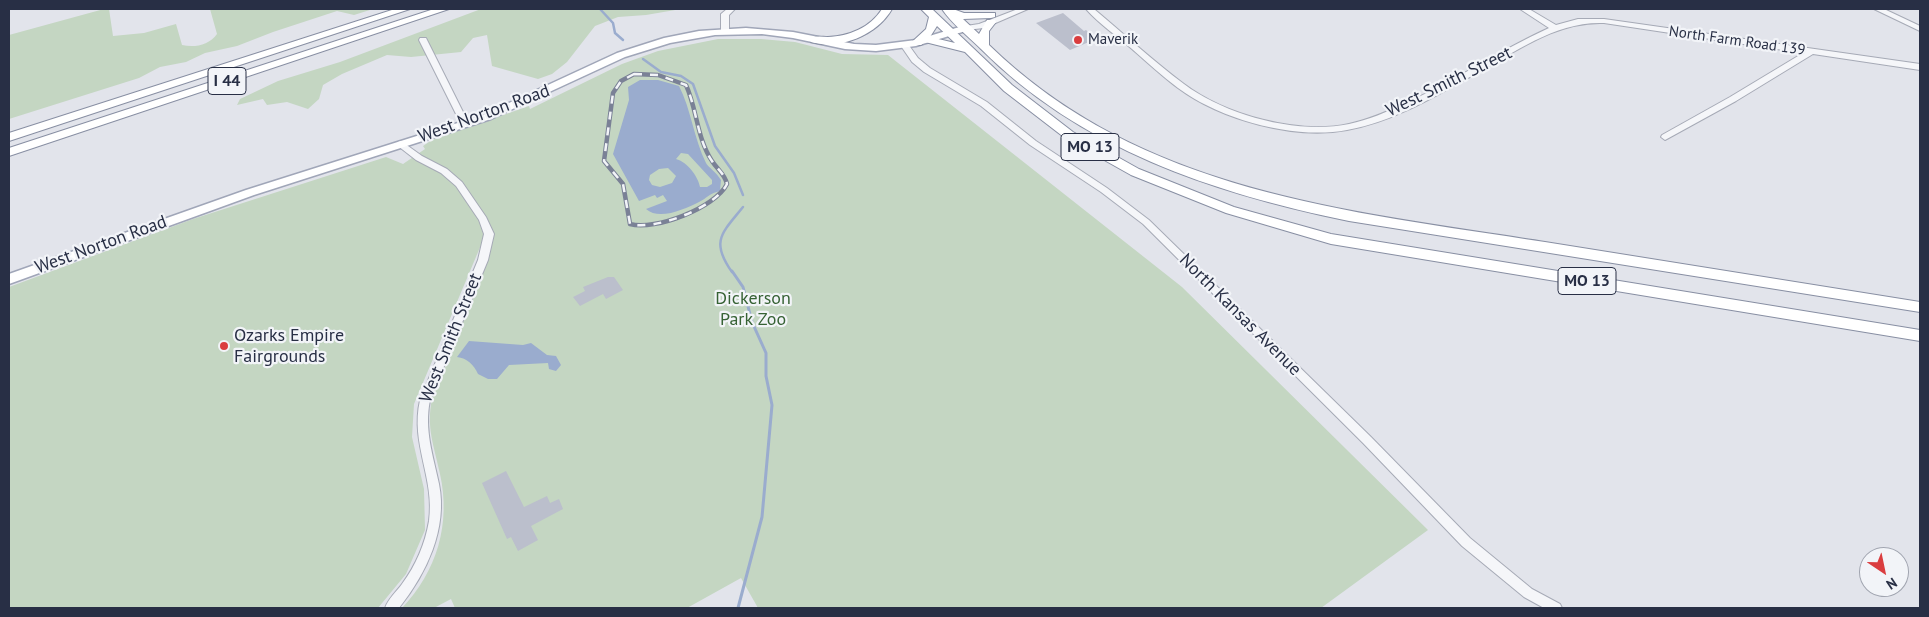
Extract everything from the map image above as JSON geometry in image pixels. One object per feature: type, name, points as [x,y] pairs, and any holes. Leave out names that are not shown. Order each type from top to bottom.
[{"type":"highway","name":"I 44","points":[[9,137],[405,9]]},
{"type":"highway","name":"I 44","points":[[9,152],[444,9]]},
{"type":"highway","points":[[815,40],[831,41],[850,36],[878,22],[887,9]]},
{"type":"highway","points":[[949,10],[964,16],[991,19],[984,31],[984,45]]},
{"type":"highway","name":"MO 13","points":[[949,10],[1034,90],[1104,134],[1194,175],[1296,206],[1920,307]]},
{"type":"highway","points":[[917,43],[932,30],[930,13]]},
{"type":"highway","name":"MO 13","points":[[930,13],[966,49],[1035,110],[1101,154],[1172,188],[1255,217],[1331,239],[1920,336]]},
{"type":"highway","points":[[929,40],[966,49]]},
{"type":"main road","name":"West Norton Road","points":[[9,279],[246,194],[465,124],[524,102],[606,61],[634,50],[678,37],[724,31],[772,32],[860,48],[905,46],[966,28]]},
{"type":"street","points":[[724,31],[725,14],[731,9]]},
{"type":"street","name":"West Norton Road","points":[[991,19],[1008,9]]},
{"type":"street","name":"West Norton Road","points":[[966,28],[1024,9]]},
{"type":"street","name":"West Smith Street","points":[[1090,9],[1182,87],[1208,103],[1240,116],[1276,126],[1309,130],[1340,128],[1366,122],[1398,109],[1555,28]]},
{"type":"street","points":[[1524,9],[1555,28]]},
{"type":"street","points":[[1878,9],[1920,29]]},
{"type":"street","name":"North Farm Road 139","points":[[1555,28],[1577,20],[1596,20],[1920,67]]},
{"type":"street","points":[[423,40],[465,124]]},
{"type":"street","name":"North Kansas Avenue","points":[[905,46],[922,67],[984,104],[1033,143],[1118,200],[1159,234],[1466,542],[1528,593],[1556,608]]},
{"type":"street","points":[[1665,137],[1734,99],[1810,52]]},
{"type":"street","name":"West Smith Street","points":[[390,608],[410,586],[430,541],[436,503],[421,436],[422,414],[425,400],[483,260],[489,234],[483,219],[459,184],[444,171],[419,158],[401,144]]},
{"type":"green space","points":[[109,9],[113,36],[144,33],[176,24],[182,45],[192,46],[206,43],[217,34],[210,9],[373,9],[354,15],[337,11],[237,46],[205,53],[186,62],[160,67],[139,78],[9,119],[9,35]]},
{"type":"green space","points":[[481,9],[681,9],[646,15],[618,17],[595,26],[567,62],[552,74],[538,79],[492,66],[487,35],[473,38],[461,52],[411,57],[387,55],[342,74],[323,85],[319,99],[308,109],[287,102],[267,105],[263,99],[237,105],[240,99],[278,81],[340,62]]},
{"type":"green space","name":"Dickerson Park Zoo","points":[[718,39],[761,39],[795,42],[842,54],[888,55],[1182,287],[1428,530],[1321,608],[758,608],[741,578],[687,608],[455,608],[451,599],[434,608],[402,608],[414,594],[432,563],[442,529],[443,493],[430,428],[430,409],[432,399],[488,257],[481,245],[414,404],[412,437],[424,489],[425,530],[406,574],[378,608],[9,608],[9,287],[193,219],[386,157],[403,164],[425,149],[423,146],[432,140],[529,106],[530,109],[622,64],[658,51]]},
{"type":"water","points":[[640,80],[658,80],[679,86],[687,104],[698,144],[706,163],[721,180],[720,191],[672,213],[658,214],[646,209],[667,201],[663,195],[657,198],[655,195],[639,201],[613,154],[629,100],[628,87]],"holes":[[[681,153],[688,154],[712,180],[712,184],[707,187],[700,187],[697,178],[691,170],[684,163],[676,159]],[[668,168],[676,176],[672,183],[660,187],[652,185],[649,180],[650,175],[659,169]]]},
{"type":"water","points":[[469,341],[523,345],[531,343],[547,355],[556,356],[561,365],[556,371],[549,369],[548,363],[509,365],[497,379],[488,379],[478,374],[467,360],[457,357]]},
{"type":"building","points":[[1063,13],[1096,39],[1070,50],[1036,23]]},
{"type":"building","points":[[608,277],[614,277],[623,290],[606,299],[603,294],[580,306],[573,297],[585,291],[583,287]]},
{"type":"building","points":[[506,471],[524,507],[547,496],[550,503],[559,499],[563,509],[531,526],[538,540],[518,551],[511,537],[507,539],[482,483]]},
{"type":"waterway","points":[[600,9],[613,23],[615,33],[623,40]]},
{"type":"waterway","points":[[643,59],[661,72],[681,76],[693,84],[715,146],[734,173],[743,195]]},
{"type":"waterway","points":[[732,272],[721,252],[721,238],[724,231],[743,207]]},
{"type":"waterway","points":[[732,271],[743,287],[752,322],[766,353],[766,376],[772,405],[762,517],[738,608]]},
{"type":"railway","points":[[634,74],[658,75],[686,85],[703,143],[712,161],[723,174],[727,184],[720,193],[698,209],[669,221],[654,224],[630,224],[623,184],[604,161],[613,93],[621,81],[634,74]]},
{"type":"place","name":"Maverik","points":[[1078,40]]},
{"type":"place","name":"Ozarks Empire Fairgrounds","points":[[224,346]]}]
